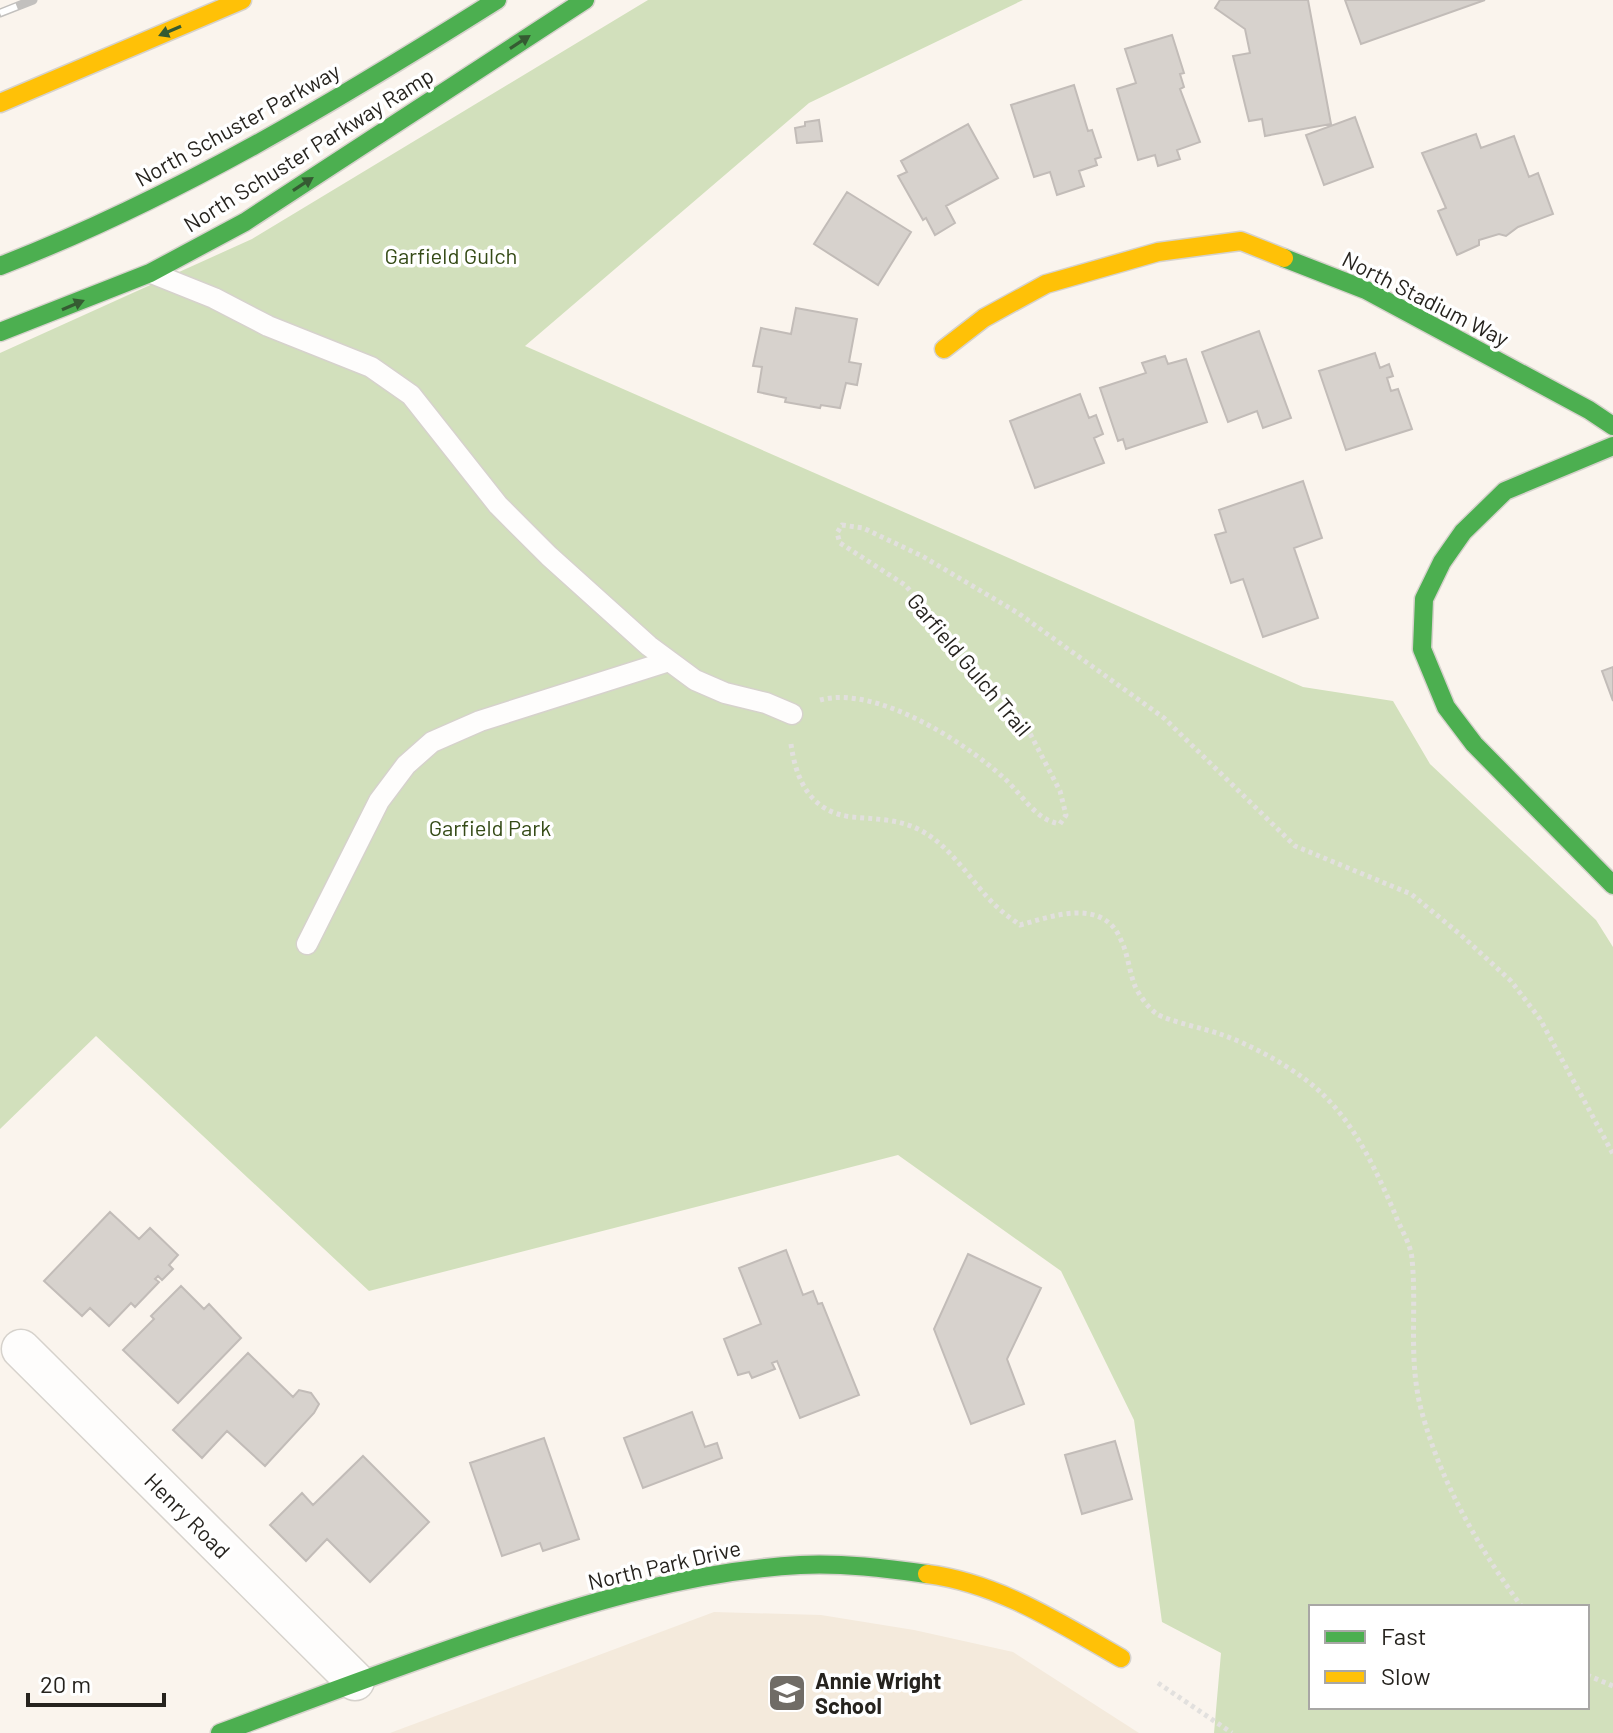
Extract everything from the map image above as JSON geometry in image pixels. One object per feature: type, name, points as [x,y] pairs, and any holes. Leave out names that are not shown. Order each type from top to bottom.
[{"type":"main road","points":[[0,103],[242,0]]},
{"type":"main road","name":"North Schuster Parkway Ramp","points":[[0,332],[150,273],[245,222],[585,0]]},
{"type":"main road","name":"North Schuster Parkway","points":[[0,266],[45,250],[132,211],[215,168],[495,2]]},
{"type":"main road","name":"North Stadium Way","points":[[944,349],[984,318],[1046,284],[1158,252],[1241,241],[1366,290],[1589,410],[1613,426]]},
{"type":"main road","points":[[1613,446],[1505,491],[1463,532],[1442,562],[1424,599],[1422,649],[1446,707],[1474,744],[1613,885]]},
{"type":"main road","name":"North Park Drive","points":[[220,1733],[355,1681],[518,1626],[626,1594],[735,1569],[776,1565],[879,1566],[961,1580],[1033,1608],[1121,1658]]},
{"type":"street","name":"Henry Road","points":[[21,1349],[355,1681]]},
{"type":"lane","points":[[150,273],[214,298],[268,326],[371,367],[411,395],[498,505],[549,556],[669,661],[695,680],[725,693],[766,703],[792,714]]},
{"type":"lane","points":[[307,944],[379,801],[406,765],[432,742],[480,721],[669,661]]},
{"type":"lane","points":[[1593,864],[1613,853]]},
{"type":"path","name":"Garfield Gulch Trail","points":[[792,714],[803,705],[825,699],[854,697],[883,705],[967,748],[1005,778],[1034,811],[1052,823],[1060,824],[1066,815],[1060,791],[1023,720],[905,585],[840,543],[837,533],[842,525],[863,528],[922,556],[1041,629],[1164,718],[1295,846],[1411,894],[1461,935],[1511,981],[1540,1019],[1613,1154]]},
{"type":"path","points":[[792,714],[789,731],[800,785],[817,804],[846,816],[886,820],[917,829],[942,847],[996,906],[1020,925],[1056,913],[1085,912],[1110,923],[1121,940],[1127,968],[1138,992],[1157,1014],[1225,1036],[1305,1080],[1324,1096],[1359,1139],[1379,1176],[1412,1254],[1413,1365],[1426,1422],[1453,1495],[1496,1570],[1521,1605]]},
{"type":"path","points":[[1121,1658],[1232,1733]]},
{"type":"path","points":[[1589,1676],[1613,1686]]},
{"type":"shaded area","name":"Annie Wright School","points":[[714,1612],[821,1615],[914,1630],[1013,1652],[1139,1733],[390,1733]]},
{"type":"green space","name":"Garfield Park","points":[[648,0],[1023,0],[809,103],[525,346],[1303,687],[1393,701],[1430,764],[1596,920],[1613,947],[1613,1733],[1214,1733],[1221,1653],[1162,1622],[1134,1420],[1061,1271],[898,1155],[369,1291],[96,1036],[0,1129],[0,353],[252,239]]},
{"type":"building","points":[[1220,0],[1308,0],[1331,124],[1265,136],[1262,119],[1249,121],[1233,56],[1250,53],[1245,29],[1215,8]]},
{"type":"building","points":[[1345,0],[1485,0],[1361,44]]},
{"type":"building","points":[[1172,35],[1184,73],[1180,74],[1184,87],[1180,89],[1200,142],[1177,150],[1180,159],[1158,166],[1155,155],[1138,160],[1117,89],[1136,83],[1125,49]]},
{"type":"building","points":[[1074,85],[1088,131],[1092,130],[1101,157],[1095,159],[1097,165],[1079,171],[1084,186],[1057,195],[1050,172],[1034,177],[1011,105]]},
{"type":"building","points":[[1355,117],[1373,167],[1324,185],[1306,135]]},
{"type":"building","points":[[819,120],[822,141],[797,143],[795,128],[805,126],[805,122]]},
{"type":"building","points":[[968,124],[998,178],[946,206],[955,223],[935,235],[898,176],[907,172],[901,161]]},
{"type":"building","points":[[1476,134],[1481,148],[1514,136],[1529,177],[1538,173],[1553,214],[1518,227],[1506,236],[1499,234],[1479,240],[1479,245],[1457,255],[1438,211],[1446,208],[1422,153]]},
{"type":"building","points":[[847,192],[911,232],[878,285],[814,244]]},
{"type":"building","points":[[796,308],[857,319],[849,362],[861,364],[857,385],[846,383],[840,408],[785,402],[786,398],[758,392],[762,367],[753,366],[761,328],[791,334]]},
{"type":"building","points":[[1259,331],[1291,418],[1263,428],[1257,411],[1228,422],[1202,352]]},
{"type":"building","points":[[1375,353],[1380,368],[1389,364],[1393,376],[1387,378],[1391,391],[1398,389],[1412,429],[1346,450],[1319,371]]},
{"type":"building","points":[[1165,356],[1168,364],[1186,359],[1207,422],[1126,449],[1123,439],[1118,441],[1100,388],[1146,373],[1142,363]]},
{"type":"building","points":[[1080,394],[1089,418],[1096,415],[1103,434],[1094,438],[1104,463],[1035,488],[1010,421]]},
{"type":"building","points":[[1303,481],[1322,538],[1294,548],[1318,618],[1263,637],[1243,579],[1231,583],[1215,535],[1226,532],[1219,510]]},
{"type":"building","points":[[1613,667],[1613,701],[1602,671]]},
{"type":"building","points":[[110,1212],[139,1239],[150,1228],[178,1255],[169,1265],[173,1269],[162,1280],[158,1276],[155,1279],[159,1282],[135,1307],[131,1303],[109,1326],[90,1308],[82,1316],[44,1281]]},
{"type":"building","points":[[786,1250],[803,1295],[813,1291],[818,1304],[822,1303],[859,1395],[800,1418],[777,1361],[772,1363],[775,1369],[752,1378],[749,1372],[738,1375],[724,1339],[761,1324],[739,1268]]},
{"type":"building","points":[[968,1254],[1041,1288],[1007,1359],[1024,1404],[971,1424],[934,1329]]},
{"type":"building","points":[[181,1286],[204,1309],[209,1304],[241,1338],[178,1403],[123,1350]]},
{"type":"building","points":[[248,1353],[293,1397],[299,1390],[311,1393],[319,1404],[265,1466],[227,1431],[202,1458],[173,1430]]},
{"type":"building","points":[[692,1412],[705,1447],[717,1443],[722,1458],[643,1488],[624,1438]]},
{"type":"building","points":[[544,1438],[579,1539],[543,1551],[540,1543],[502,1556],[470,1463]]},
{"type":"building","points":[[1115,1441],[1132,1499],[1082,1514],[1065,1455]]},
{"type":"building","points":[[363,1456],[429,1522],[370,1582],[327,1539],[306,1561],[270,1525],[302,1493],[313,1505]]},
{"type":"railway","points":[[0,13],[33,0]]},
{"type":"traffic: fast","points":[[0,266],[130,210],[255,145],[497,0]]},
{"type":"traffic: fast","points":[[0,332],[150,273],[245,222],[585,0]]},
{"type":"traffic: fast","points":[[1284,258],[1366,290],[1589,410],[1613,426]]},
{"type":"traffic: fast","points":[[1613,446],[1505,491],[1463,532],[1442,562],[1424,599],[1422,649],[1446,707],[1474,744],[1613,885]]},
{"type":"traffic: fast","points":[[220,1733],[488,1636],[603,1600],[681,1581],[800,1565],[864,1566],[927,1574]]},
{"type":"traffic: slow","points":[[0,103],[242,0]]},
{"type":"traffic: slow","points":[[944,349],[984,318],[1046,284],[1158,252],[1241,241],[1284,258]]},
{"type":"traffic: slow","points":[[927,1574],[1004,1595],[1052,1618],[1121,1658]]},
{"type":"place","name":"Annie Wright School","points":[[787,1693]]},
{"type":"park label","name":"Garfield Gulch","points":[[451,255]]}]
